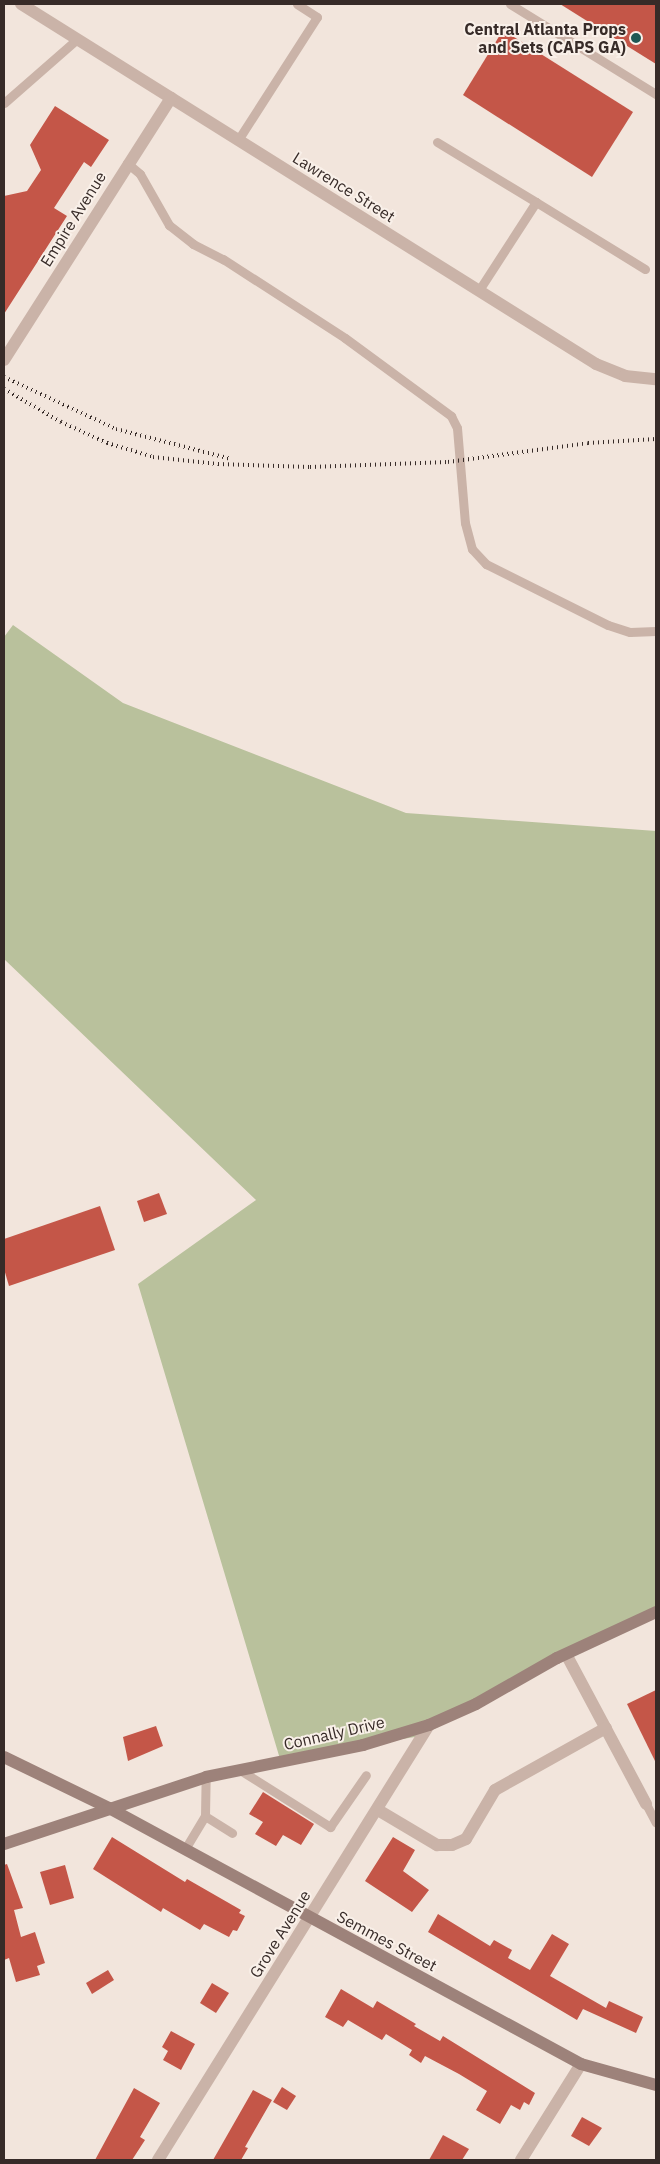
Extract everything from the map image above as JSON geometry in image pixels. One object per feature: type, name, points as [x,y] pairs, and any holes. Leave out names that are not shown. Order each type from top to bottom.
[{"type":"street","name":"Lawrence Street","points":[[21,4],[596,364],[625,376],[656,379]]},
{"type":"street","name":"Empire Avenue","points":[[5,356],[127,163],[171,98]]},
{"type":"street","name":"Connally Drive","points":[[4,1844],[206,1777],[363,1745],[429,1725],[476,1704],[566,1654],[656,1612]]},
{"type":"street","points":[[566,1654],[646,1804]]},
{"type":"street","name":"Grove Avenue","points":[[158,2160],[378,1810],[429,1725]]},
{"type":"street","points":[[378,1810],[437,1845],[452,1846],[466,1839],[495,1790],[606,1728]]},
{"type":"street","name":"Semmes Street","points":[[4,1757],[109,1808],[581,2064],[656,2085]]},
{"type":"street","points":[[521,2160],[581,2064]]},
{"type":"lane","points":[[238,140],[318,17],[297,4]]},
{"type":"lane","points":[[510,4],[656,94]]},
{"type":"lane","points":[[4,103],[77,39]]},
{"type":"lane","points":[[436,142],[646,269]]},
{"type":"lane","points":[[127,163],[140,174],[169,225],[193,244],[223,259],[345,338],[451,416],[457,428],[465,523],[472,549],[486,564],[608,626],[630,632],[656,631]]},
{"type":"lane","points":[[479,290],[536,202]]},
{"type":"lane","points":[[240,1770],[330,1827],[366,1776]]},
{"type":"lane","points":[[184,1849],[205,1816],[206,1777]]},
{"type":"lane","points":[[646,1804],[656,1823]]},
{"type":"lane","points":[[205,1816],[232,1833]]},
{"type":"green space","points":[[13,625],[123,703],[406,813],[656,831],[656,1611],[421,1736],[280,1759],[138,1284],[256,1200],[4,959],[4,637]]},
{"type":"building","name":"Central Atlanta Props and Sets (CAPS GA)","points":[[560,4],[656,4],[656,64],[611,36]]},
{"type":"building","points":[[503,30],[633,112],[592,177],[463,95]]},
{"type":"building","points":[[55,106],[109,140],[91,167],[84,162],[54,208],[67,216],[4,314],[4,196],[27,191],[41,170],[30,145]]},
{"type":"building","points":[[159,1193],[167,1214],[144,1222],[137,1201]]},
{"type":"building","points":[[100,1206],[115,1250],[9,1286],[4,1269],[4,1239]]},
{"type":"building","points":[[656,1690],[656,1763],[627,1704]]},
{"type":"building","points":[[156,1726],[163,1746],[128,1761],[123,1737]]},
{"type":"building","points":[[263,1792],[314,1824],[301,1845],[283,1835],[276,1846],[255,1834],[263,1822],[249,1814]]},
{"type":"building","points":[[112,1837],[185,1882],[187,1879],[241,1910],[239,1913],[245,1916],[237,1931],[233,1930],[229,1937],[204,1924],[200,1930],[163,1908],[161,1912],[93,1869]]},
{"type":"building","points":[[393,1837],[415,1850],[403,1871],[429,1890],[412,1912],[365,1881]]},
{"type":"building","points":[[7,1864],[23,1908],[14,1910],[21,1937],[35,1932],[45,1963],[37,1966],[40,1975],[16,1982],[9,1958],[4,1960],[4,1865]]},
{"type":"building","points":[[65,1865],[74,1898],[50,1905],[40,1872]]},
{"type":"building","points":[[438,1914],[490,1946],[494,1940],[512,1950],[508,1958],[530,1970],[552,1934],[569,1944],[550,1976],[606,2008],[609,2001],[643,2017],[636,2033],[583,2009],[577,2020],[428,1932]]},
{"type":"building","points":[[108,1970],[114,1980],[92,1994],[86,1983]]},
{"type":"building","points":[[212,1983],[229,1993],[216,2013],[200,2003]]},
{"type":"building","points":[[341,1989],[373,2008],[377,2001],[440,2041],[443,2036],[535,2093],[529,2105],[524,2102],[520,2110],[511,2105],[500,2124],[476,2110],[487,2091],[425,2056],[421,2063],[409,2055],[412,2050],[386,2034],[382,2040],[348,2020],[343,2027],[325,2017]]},
{"type":"building","points":[[171,2031],[195,2044],[181,2070],[163,2060],[168,2051],[162,2047]]},
{"type":"building","points":[[282,2087],[296,2096],[287,2110],[273,2102]]},
{"type":"building","points":[[134,2088],[160,2103],[140,2137],[145,2140],[132,2160],[95,2160]]},
{"type":"building","points":[[253,2090],[272,2100],[245,2147],[248,2148],[241,2160],[213,2160]]},
{"type":"building","points":[[582,2117],[602,2128],[589,2146],[571,2136]]},
{"type":"building","points":[[443,2135],[469,2149],[462,2160],[429,2160]]},
{"type":"railway","points":[[4,377],[116,429],[231,459]]},
{"type":"railway","points":[[4,389],[61,422],[107,443],[153,457],[218,464],[310,467],[448,462],[588,443],[656,439]]},
{"type":"place","name":"Central Atlanta Props and Sets (CAPS GA)","points":[[636,38]]}]
